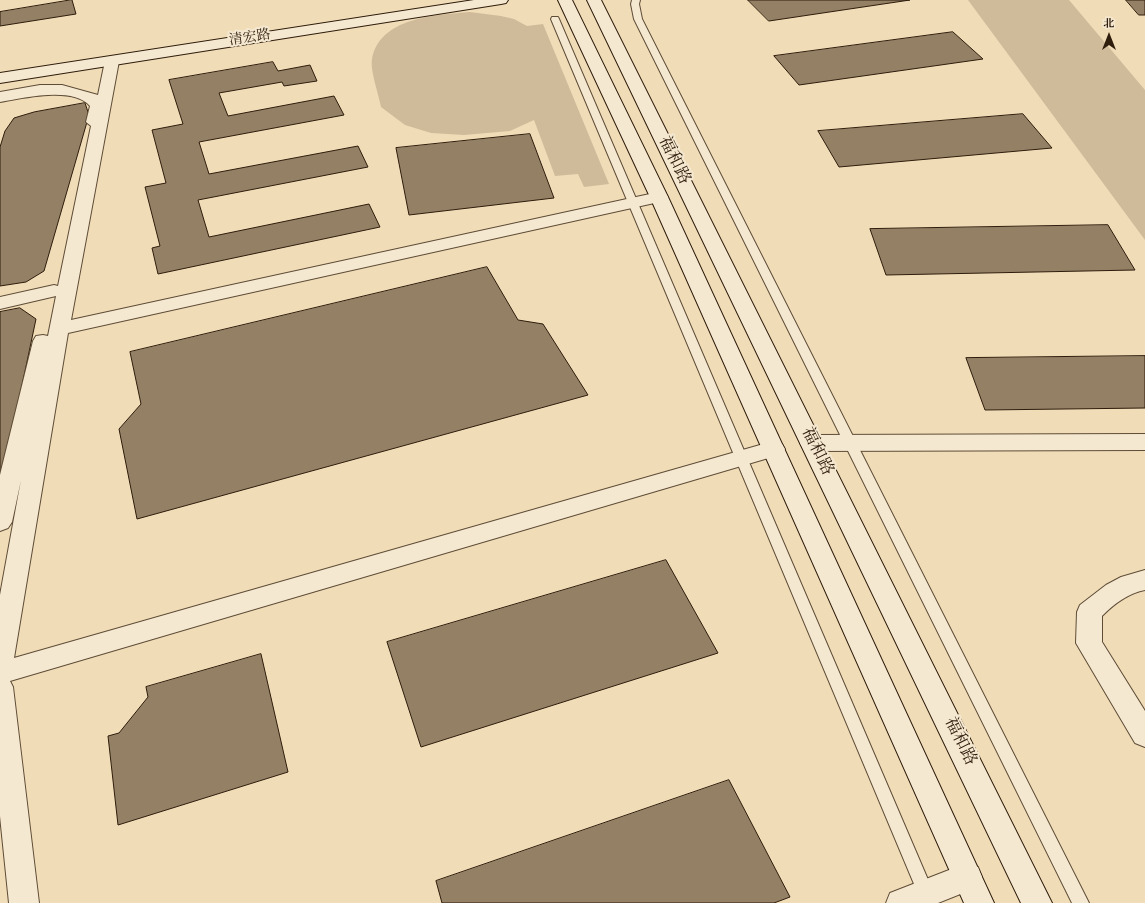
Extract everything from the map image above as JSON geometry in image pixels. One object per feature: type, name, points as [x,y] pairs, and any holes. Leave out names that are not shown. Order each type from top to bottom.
[{"type":"street","name":"清宏路","points":[[0,68],[429,0]]},
{"type":"street","name":"清宏路","points":[[0,78],[501,0]]},
{"type":"street","name":"福和路","points":[[565,0],[659,197],[979,903]]},
{"type":"street","name":"福和路","points":[[594,0],[1038,903]]},
{"type":"street","points":[[0,665],[59,329],[112,61]]},
{"type":"street","points":[[0,97],[40,90],[62,90],[91,97],[98,105],[0,522]]},
{"type":"street","points":[[59,329],[659,197]]},
{"type":"street","points":[[0,303],[54,291]]},
{"type":"street","points":[[811,443],[1145,442]]},
{"type":"street","points":[[0,673],[774,449]]},
{"type":"street","points":[[1145,580],[1134,581],[1103,598],[1090,612],[1089,643],[1145,734]]},
{"type":"street","points":[[0,687],[24,903]]},
{"type":"street","points":[[919,900],[967,877]]},
{"type":"lane","points":[[636,0],[635,4],[638,19],[1081,903]]},
{"type":"lane","points":[[555,19],[742,458],[919,900]]},
{"type":"shaded area","points":[[968,0],[1069,0],[1145,90],[1145,240]]},
{"type":"shaded area","points":[[470,12],[514,19],[527,26],[543,24],[609,184],[584,187],[578,174],[555,176],[534,120],[510,131],[464,135],[431,133],[405,125],[381,107],[373,76],[372,59],[377,45],[386,34],[398,26],[426,17]]},
{"type":"building","points":[[72,0],[76,14],[0,26],[0,12]]},
{"type":"building","points":[[748,0],[910,0],[769,21]]},
{"type":"building","points":[[1126,0],[1145,0],[1145,15],[1139,15]]},
{"type":"building","points":[[953,32],[983,59],[799,85],[774,56]]},
{"type":"building","points":[[273,62],[278,71],[310,65],[317,81],[284,86],[282,82],[219,93],[228,116],[334,96],[344,115],[199,142],[209,174],[358,146],[368,167],[198,200],[209,237],[369,204],[380,227],[158,274],[152,248],[160,246],[145,187],[166,183],[152,130],[183,124],[169,80]]},
{"type":"building","points":[[85,103],[89,115],[44,271],[26,282],[0,286],[0,147],[5,131],[14,118],[34,112]]},
{"type":"building","points":[[1023,114],[1052,148],[839,167],[818,131]]},
{"type":"building","points":[[530,134],[554,198],[409,215],[396,148]]},
{"type":"building","points":[[1108,225],[1135,270],[886,275],[870,229]]},
{"type":"building","points":[[487,267],[518,320],[543,324],[588,395],[137,519],[119,429],[141,404],[130,352]]},
{"type":"building","points":[[20,308],[36,319],[0,490],[0,312]]},
{"type":"building","points":[[1145,356],[1145,408],[985,410],[966,358]]},
{"type":"building","points":[[666,560],[718,653],[421,747],[387,642]]},
{"type":"building","points":[[261,654],[288,772],[118,825],[108,736],[119,733],[148,697],[146,687]]},
{"type":"building","points":[[729,780],[790,897],[774,903],[442,903],[436,881]]}]
